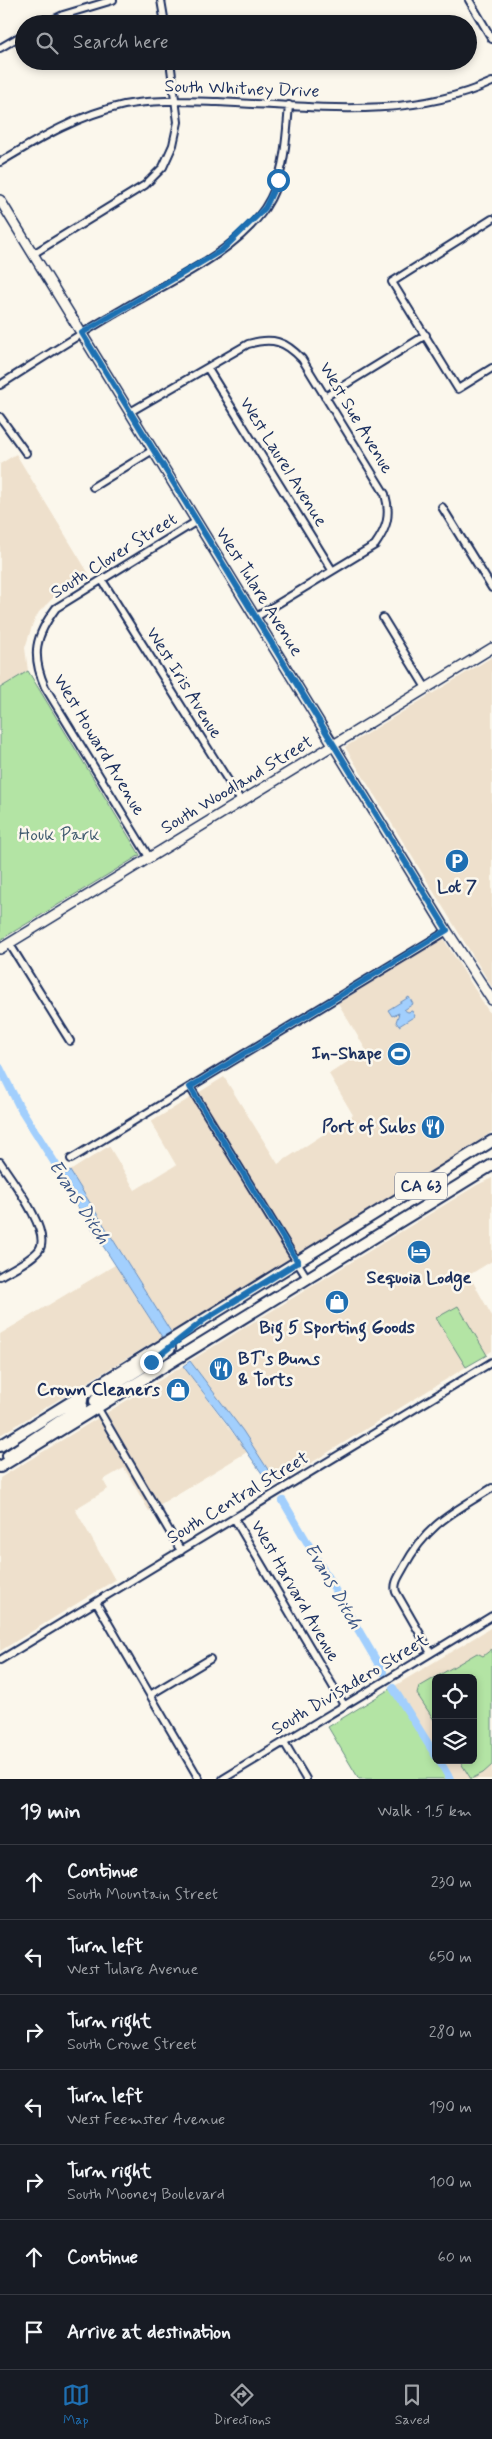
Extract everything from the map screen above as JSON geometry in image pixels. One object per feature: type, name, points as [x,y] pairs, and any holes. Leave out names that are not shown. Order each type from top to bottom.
[{"type":"main road","name":"CA 63","points":[[0,1446],[492,1141]]},
{"type":"main road","name":"CA 63","points":[[0,1465],[492,1165]]},
{"type":"main road","points":[[97,1407],[95,1400],[100,1394],[151,1362],[204,1320]]},
{"type":"main road","points":[[0,1465],[16,1448],[81,1407],[84,1394]]},
{"type":"street","points":[[63,15],[113,0]]},
{"type":"street","points":[[161,0],[164,15]]},
{"type":"street","points":[[468,0],[492,38]]},
{"type":"street","points":[[0,48],[15,39]]},
{"type":"street","points":[[33,254],[145,185],[163,167],[173,145],[178,122],[171,70]]},
{"type":"street","name":"South Whitney Drive","points":[[0,162],[53,130],[84,117],[124,105],[176,101],[373,108],[413,106],[441,101],[492,82]]},
{"type":"street","points":[[0,385],[82,333],[222,250],[265,208],[278,180],[285,153],[289,105]]},
{"type":"street","name":"West Tulare Avenue","points":[[0,200],[447,930],[492,998]]},
{"type":"street","points":[[492,219],[392,282],[458,389],[492,368]]},
{"type":"street","points":[[326,397],[426,335]]},
{"type":"street","name":"West Sue Avenue","points":[[208,369],[248,344],[263,340],[278,341],[294,350],[302,359],[326,397],[385,494],[389,509],[384,532],[375,545],[332,570]]},
{"type":"street","points":[[130,412],[208,369]]},
{"type":"street","name":"West Laurel Avenue","points":[[208,369],[332,570]]},
{"type":"street","points":[[0,417],[26,453]]},
{"type":"street","points":[[93,487],[153,450]]},
{"type":"street","points":[[442,507],[492,588]]},
{"type":"street","name":"South Clover Street","points":[[36,644],[43,626],[56,608],[197,522]]},
{"type":"street","points":[[256,617],[332,570]]},
{"type":"street","name":"West Iris Avenue","points":[[102,580],[241,802]]},
{"type":"street","points":[[383,618],[426,688]]},
{"type":"street","name":"West Howard Avenue","points":[[36,644],[38,672],[45,688],[150,857]]},
{"type":"street","name":"South Woodland Street","points":[[0,949],[492,648]]},
{"type":"street","points":[[71,1159],[447,930]]},
{"type":"street","points":[[9,944],[70,1041]]},
{"type":"street","points":[[190,1087],[307,1278]]},
{"type":"street","points":[[0,1162],[40,1227],[43,1242],[39,1250],[31,1257],[0,1276]]},
{"type":"street","name":"South Central Street","points":[[0,1660],[492,1362]]},
{"type":"street","points":[[97,1407],[180,1551]]},
{"type":"street","points":[[431,1653],[394,1587],[413,1550],[424,1536],[441,1520],[492,1488]]},
{"type":"street","name":"West Harvard Avenue","points":[[234,1518],[344,1705]]},
{"type":"street","points":[[96,1602],[198,1779]]},
{"type":"street","name":"South Divisadero Street","points":[[223,1779],[492,1616]]},
{"type":"street","points":[[150,1695],[210,1659]]},
{"type":"street","points":[[284,1742],[306,1779]]},
{"type":"shaded area","points":[[16,454],[89,574],[54,597],[39,612],[33,623],[25,648],[28,671],[0,688],[0,464]]},
{"type":"shaded area","name":"Lot 7","points":[[492,657],[492,987],[345,747]]},
{"type":"shaded area","points":[[443,938],[492,1017],[492,1132],[395,1195],[171,1332],[70,1171],[109,1146],[135,1190],[176,1165],[151,1122],[224,1077],[278,1164],[353,1115],[329,1074],[366,1050],[338,1003]]},
{"type":"shaded area","points":[[492,1178],[492,1261],[469,1275],[492,1316],[492,1351],[277,1484],[242,1431],[190,1361],[477,1185]]},
{"type":"shaded area","points":[[115,1265],[162,1337],[0,1435],[0,1334]]},
{"type":"shaded area","points":[[183,1366],[247,1452],[149,1511],[124,1468],[103,1480],[108,1489],[75,1509],[115,1580],[0,1651],[0,1478]]},
{"type":"shaded area","points":[[492,1627],[492,1779],[448,1779],[439,1764],[477,1764],[477,1674],[432,1674],[432,1751],[393,1687]]},
{"type":"green space","name":"Houk Park","points":[[28,671],[140,855],[0,940],[0,688]]},
{"type":"green space","points":[[458,1306],[487,1355],[466,1367],[436,1318]]},
{"type":"green space","points":[[492,1649],[492,1765],[483,1773],[471,1779],[462,1764],[477,1764],[477,1674],[441,1674],[477,1653],[483,1656]]},
{"type":"green space","points":[[432,1679],[432,1717],[417,1694],[419,1687]]},
{"type":"green space","points":[[393,1687],[432,1752],[432,1764],[439,1764],[448,1779],[359,1779],[328,1727]]},
{"type":"water","points":[[409,997],[413,1004],[404,1010],[412,1011],[415,1016],[399,1026],[396,1022],[399,1013],[392,1016],[388,1010]]},
{"type":"water","points":[[70,1171],[171,1332],[162,1337],[59,1178]]},
{"type":"water","points":[[190,1361],[243,1431],[276,1482],[270,1485],[229,1426],[183,1366]]},
{"type":"waterway","name":"Evans Ditch","points":[[0,1068],[19,1106],[68,1184]]},
{"type":"waterway","name":"Evans Ditch","points":[[283,1501],[383,1672]]},
{"type":"waterway","name":"Evans Ditch","points":[[393,1688],[432,1750]]},
{"type":"waterway","name":"Evans Ditch","points":[[441,1764],[450,1779]]},
{"type":"place","name":"Lot 7","points":[[457,861]]},
{"type":"place","name":"In-Shape","points":[[399,1054]]},
{"type":"place","name":"Port of Subs","points":[[433,1127]]},
{"type":"place","name":"Sequoia Lodge","points":[[419,1252]]},
{"type":"place","name":"Big 5 Sporting Goods","points":[[337,1302]]},
{"type":"place","name":"BT's Buns & Torts","points":[[221,1369]]},
{"type":"place","name":"Crown Cleaners","points":[[178,1390]]},
{"type":"route","points":[[151,1362],[204,1320],[298,1262],[190,1087],[447,930],[82,333],[222,250],[244,231],[265,208],[278,180]]}]
